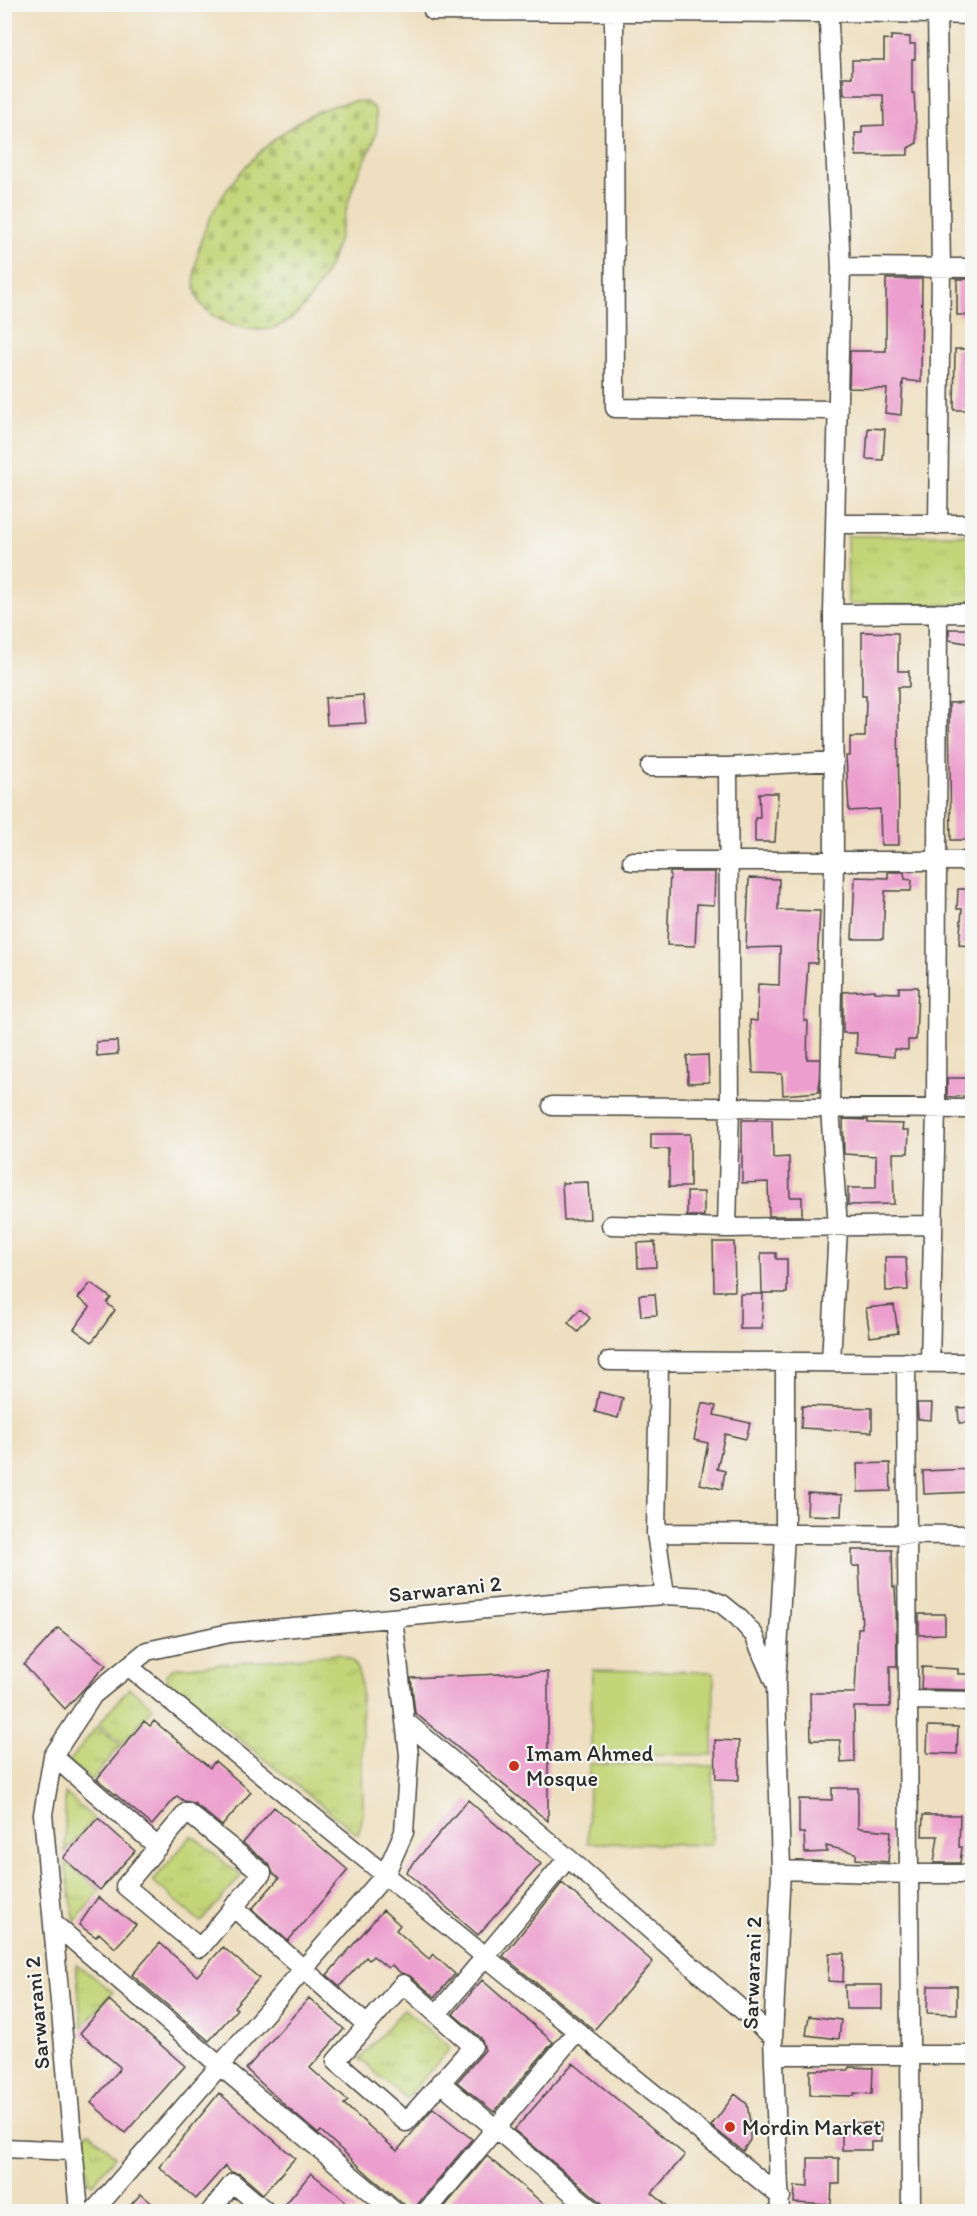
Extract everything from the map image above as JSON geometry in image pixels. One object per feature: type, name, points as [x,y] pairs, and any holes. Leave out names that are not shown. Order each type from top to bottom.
[{"type":"street","points":[[828,9],[841,267],[833,614],[834,861],[830,1108],[838,1228],[831,1362]]},
{"type":"street","points":[[433,10],[614,12],[828,9],[846,12],[972,15]]},
{"type":"street","points":[[614,12],[615,408],[838,410]]},
{"type":"street","points":[[937,14],[941,268],[938,525]]},
{"type":"street","points":[[841,267],[972,268]]},
{"type":"street","points":[[836,524],[972,524]]},
{"type":"street","points":[[930,1362],[936,1109],[938,613]]},
{"type":"street","points":[[833,614],[972,613]]},
{"type":"street","points":[[650,767],[728,767],[834,761]]},
{"type":"street","points":[[727,1228],[730,1107],[728,767]]},
{"type":"street","points":[[632,861],[972,861]]},
{"type":"street","points":[[552,1106],[972,1109]]},
{"type":"street","points":[[611,1225],[838,1228],[933,1225]]},
{"type":"street","points":[[609,1362],[972,1363]]},
{"type":"street","points":[[659,1362],[656,1533],[665,1595]]},
{"type":"street","points":[[776,1686],[785,1535],[785,1362]]},
{"type":"street","points":[[906,1362],[911,2211]]},
{"type":"street","points":[[656,1533],[972,1535]]},
{"type":"street","name":"Sarwarani 2","points":[[79,2211],[43,1814],[53,1756],[93,1695],[147,1651],[230,1633],[551,1603],[665,1595],[705,1597],[722,1604],[738,1617],[754,1635],[776,1686],[781,1870],[774,2046],[780,2204]]},
{"type":"street","points":[[93,2211],[385,1875],[404,1832],[409,1755],[393,1618]]},
{"type":"street","points":[[128,1666],[577,2031],[780,2204]]},
{"type":"street","points":[[908,1700],[972,1701]]},
{"type":"street","points":[[405,1721],[568,1858],[774,2046],[910,2055],[972,2055]]},
{"type":"street","points":[[53,1756],[158,1847]]},
{"type":"street","points":[[187,1812],[262,1873],[233,1907],[200,1948],[125,1886],[187,1812]]},
{"type":"street","points":[[437,2014],[568,1858]]},
{"type":"street","points":[[781,1870],[972,1874]]},
{"type":"street","points":[[233,1907],[367,2025]]},
{"type":"street","points":[[53,1923],[220,2066],[395,2211]]},
{"type":"street","points":[[403,1984],[437,2014],[473,2046],[406,2122],[336,2061],[403,1984]]},
{"type":"street","points":[[426,2211],[577,2031]]},
{"type":"street","points":[[440,2082],[595,2211]]},
{"type":"street","points":[[4,2148],[72,2151]]},
{"type":"street","points":[[210,2211],[233,2183],[267,2211]]},
{"type":"green space","points":[[355,101],[366,102],[374,108],[377,117],[376,135],[357,176],[333,257],[320,284],[302,309],[279,326],[268,330],[240,327],[212,315],[203,307],[197,296],[194,276],[201,241],[221,198],[252,160],[289,129],[319,111]]},
{"type":"green space","points":[[972,535],[972,605],[848,604],[847,536]]},
{"type":"green space","points":[[338,1654],[352,1660],[361,1682],[363,1815],[358,1835],[168,1681],[166,1675],[170,1670],[176,1668]]},
{"type":"green space","points":[[592,1670],[714,1672],[713,1755],[591,1753]]},
{"type":"green space","points":[[129,1688],[153,1707],[123,1743],[99,1724]]},
{"type":"green space","points":[[97,1726],[121,1745],[92,1780],[69,1762]]},
{"type":"green space","points":[[589,1764],[713,1766],[712,1845],[588,1843]]},
{"type":"green space","points":[[65,1793],[94,1819],[65,1852]]},
{"type":"green space","points":[[192,1835],[241,1876],[201,1922],[153,1881]]},
{"type":"green space","points":[[65,1862],[100,1890],[75,1922]]},
{"type":"green space","points":[[76,1964],[113,1992],[82,2027]]},
{"type":"green space","points":[[404,2009],[450,2048],[406,2099],[360,2059]]},
{"type":"green space","points":[[90,2132],[115,2156],[93,2184],[88,2181],[85,2134]]},
{"type":"building","points":[[891,36],[910,37],[910,44],[915,44],[915,59],[912,59],[912,93],[914,93],[917,143],[908,148],[908,155],[856,156],[855,133],[862,133],[862,126],[884,125],[883,95],[844,95],[843,77],[852,77],[852,60],[884,60],[884,39],[891,40]]},
{"type":"building","points":[[886,279],[922,279],[921,382],[903,380],[901,415],[885,413],[887,389],[849,388],[850,351],[886,351]]},
{"type":"building","points":[[957,279],[972,279],[972,315],[957,315]]},
{"type":"building","points":[[955,349],[972,349],[972,410],[954,410]]},
{"type":"building","points":[[868,428],[885,429],[883,460],[866,459]]},
{"type":"building","points":[[949,629],[972,629],[972,644],[949,640]]},
{"type":"building","points":[[862,632],[898,633],[898,671],[909,671],[909,687],[898,687],[899,845],[881,845],[880,809],[849,811],[846,756],[850,756],[850,737],[865,737],[866,696],[862,696]]},
{"type":"building","points":[[363,695],[366,723],[327,725],[325,698]]},
{"type":"building","points":[[972,702],[972,840],[951,840],[949,703]]},
{"type":"building","points":[[759,793],[778,793],[775,842],[755,842],[755,818],[760,818]]},
{"type":"building","points":[[670,872],[715,872],[714,905],[697,904],[695,946],[667,945]]},
{"type":"building","points":[[888,872],[904,872],[905,879],[912,880],[911,891],[885,891],[883,939],[852,939],[855,877],[888,878]]},
{"type":"building","points":[[749,878],[779,879],[778,910],[820,911],[817,963],[808,963],[804,1021],[808,1021],[807,1059],[820,1059],[819,1092],[783,1095],[782,1074],[753,1073],[750,1020],[757,1021],[758,984],[779,985],[780,947],[746,948]]},
{"type":"building","points":[[958,889],[972,889],[972,946],[959,945],[962,909],[957,909]]},
{"type":"building","points":[[899,987],[918,987],[916,1040],[908,1040],[908,1050],[894,1049],[894,1057],[856,1053],[857,1033],[843,1033],[843,992],[875,990],[875,992],[899,993]]},
{"type":"building","points":[[117,1041],[118,1054],[97,1056],[96,1042]]},
{"type":"building","points":[[708,1055],[709,1082],[688,1083],[687,1056]]},
{"type":"building","points":[[947,1078],[972,1078],[972,1096],[947,1097]]},
{"type":"building","points":[[843,1119],[868,1120],[868,1123],[903,1124],[902,1130],[909,1130],[908,1153],[893,1153],[894,1204],[848,1205],[848,1188],[876,1188],[876,1156],[844,1154]]},
{"type":"building","points":[[742,1120],[772,1120],[773,1158],[789,1157],[790,1197],[802,1197],[802,1216],[769,1216],[768,1182],[742,1183]]},
{"type":"building","points":[[651,1134],[690,1134],[690,1187],[669,1187],[669,1149],[651,1149]]},
{"type":"building","points":[[588,1182],[590,1219],[564,1220],[562,1183]]},
{"type":"building","points":[[687,1192],[704,1192],[704,1216],[687,1216]]},
{"type":"building","points":[[655,1242],[656,1267],[638,1268],[637,1243]]},
{"type":"building","points":[[713,1242],[734,1242],[735,1291],[714,1291]]},
{"type":"building","points":[[761,1253],[776,1253],[776,1259],[787,1259],[787,1293],[762,1293]]},
{"type":"building","points":[[885,1257],[906,1257],[908,1290],[886,1291]]},
{"type":"building","points":[[91,1283],[111,1298],[107,1303],[115,1310],[92,1342],[74,1329],[90,1307],[78,1298]]},
{"type":"building","points":[[655,1294],[657,1315],[641,1316],[639,1295]]},
{"type":"building","points":[[740,1294],[763,1294],[762,1329],[740,1329]]},
{"type":"building","points":[[894,1305],[898,1333],[870,1337],[866,1308]]},
{"type":"building","points":[[580,1309],[590,1318],[578,1332],[568,1323]]},
{"type":"building","points":[[599,1392],[623,1398],[618,1418],[595,1412]]},
{"type":"building","points":[[702,1403],[716,1406],[714,1415],[750,1423],[746,1439],[725,1434],[717,1469],[725,1471],[722,1489],[700,1484],[708,1443],[694,1440]]},
{"type":"building","points":[[917,1403],[932,1403],[931,1420],[918,1419]]},
{"type":"building","points":[[802,1406],[872,1408],[872,1432],[801,1428]]},
{"type":"building","points":[[972,1407],[972,1422],[959,1423],[958,1408]]},
{"type":"building","points":[[890,1463],[891,1491],[858,1492],[857,1464]]},
{"type":"building","points":[[972,1469],[972,1492],[924,1494],[923,1471]]},
{"type":"building","points":[[808,1493],[842,1495],[841,1516],[807,1515]]},
{"type":"building","points":[[852,1550],[892,1550],[897,1666],[890,1666],[890,1707],[854,1707],[855,1762],[841,1763],[840,1740],[811,1740],[810,1693],[855,1693],[858,1628],[862,1628],[859,1566],[852,1566]]},
{"type":"building","points":[[919,1614],[945,1614],[945,1634],[919,1635]]},
{"type":"building","points":[[58,1628],[106,1665],[65,1709],[24,1665]]},
{"type":"building","points":[[922,1667],[958,1669],[958,1674],[972,1674],[972,1690],[921,1689]]},
{"type":"building","name":"Imam Ahmed Mosque","points":[[548,1672],[548,1821],[415,1713],[411,1678]]},
{"type":"building","points":[[144,1721],[150,1726],[154,1721],[210,1768],[215,1761],[251,1792],[222,1826],[194,1803],[184,1801],[177,1796],[152,1825],[97,1779]]},
{"type":"building","points":[[928,1726],[958,1727],[957,1754],[927,1753]]},
{"type":"building","points":[[715,1740],[739,1741],[739,1780],[716,1779]]},
{"type":"building","points":[[832,1788],[858,1788],[858,1828],[891,1831],[888,1862],[856,1859],[856,1853],[826,1846],[827,1852],[805,1853],[804,1833],[799,1833],[799,1799],[832,1800]]},
{"type":"building","points":[[468,1800],[541,1864],[478,1935],[406,1872]]},
{"type":"building","points":[[274,1807],[348,1870],[288,1941],[252,1909],[279,1878],[273,1873],[269,1864],[243,1843]]},
{"type":"building","points":[[923,1815],[960,1815],[959,1847],[962,1847],[960,1863],[934,1863],[938,1836],[922,1836]]},
{"type":"building","points":[[98,1818],[135,1851],[100,1890],[63,1858]]},
{"type":"building","points":[[562,1883],[653,1962],[594,2030],[503,1956]]},
{"type":"building","points":[[98,1897],[136,1925],[115,1948],[99,1933],[96,1937],[79,1925]]},
{"type":"building","points":[[383,1910],[400,1925],[396,1930],[429,1959],[433,1954],[455,1974],[435,1997],[410,1976],[401,1973],[391,1965],[388,1968],[373,1956],[369,1960],[366,1957],[340,1986],[327,1975]]},
{"type":"building","points":[[160,1943],[197,1976],[223,1947],[259,1978],[234,2007],[237,2009],[209,2041],[132,1975]]},
{"type":"building","points":[[829,1953],[844,1953],[843,1982],[828,1981]]},
{"type":"building","points":[[482,1980],[553,2042],[494,2112],[457,2082],[485,2050],[481,2038],[453,2014]]},
{"type":"building","points":[[845,1985],[882,1985],[882,2009],[846,2009]]},
{"type":"building","points":[[928,1986],[957,1986],[957,2014],[927,2013]]},
{"type":"building","points":[[309,1998],[344,2029],[310,2068],[348,2101],[344,2104],[397,2151],[433,2108],[472,2139],[417,2205],[415,2211],[412,2211],[371,2177],[321,2131],[318,2134],[246,2069]]},
{"type":"building","points":[[109,2000],[185,2066],[125,2133],[91,2103],[120,2067],[80,2033]]},
{"type":"building","points":[[809,2016],[841,2020],[839,2039],[806,2035]]},
{"type":"building","points":[[573,2063],[685,2155],[652,2193],[673,2211],[606,2211],[602,2203],[514,2130]]},
{"type":"building","points":[[849,2067],[873,2068],[872,2094],[810,2095],[810,2070],[848,2070]]},
{"type":"building","points":[[219,2093],[295,2158],[263,2194],[240,2174],[231,2172],[225,2166],[196,2199],[159,2167]]},
{"type":"building","name":"Mordin Market","points":[[735,2094],[747,2104],[750,2122],[750,2140],[743,2151],[711,2126]]},
{"type":"building","points":[[842,2123],[881,2123],[881,2142],[871,2142],[871,2150],[842,2150]]},
{"type":"building","points":[[487,2156],[509,2175],[552,2211],[441,2211]]},
{"type":"building","points":[[808,2158],[839,2158],[839,2184],[832,2184],[831,2205],[794,2203],[795,2186],[808,2187]]},
{"type":"building","points":[[311,2173],[330,2188],[357,2211],[280,2211]]},
{"type":"building","points":[[141,2194],[161,2211],[125,2211]]},
{"type":"place","name":"Imam Ahmed Mosque","points":[[514,1766]]},
{"type":"place","name":"Mordin Market","points":[[730,2127]]}]
